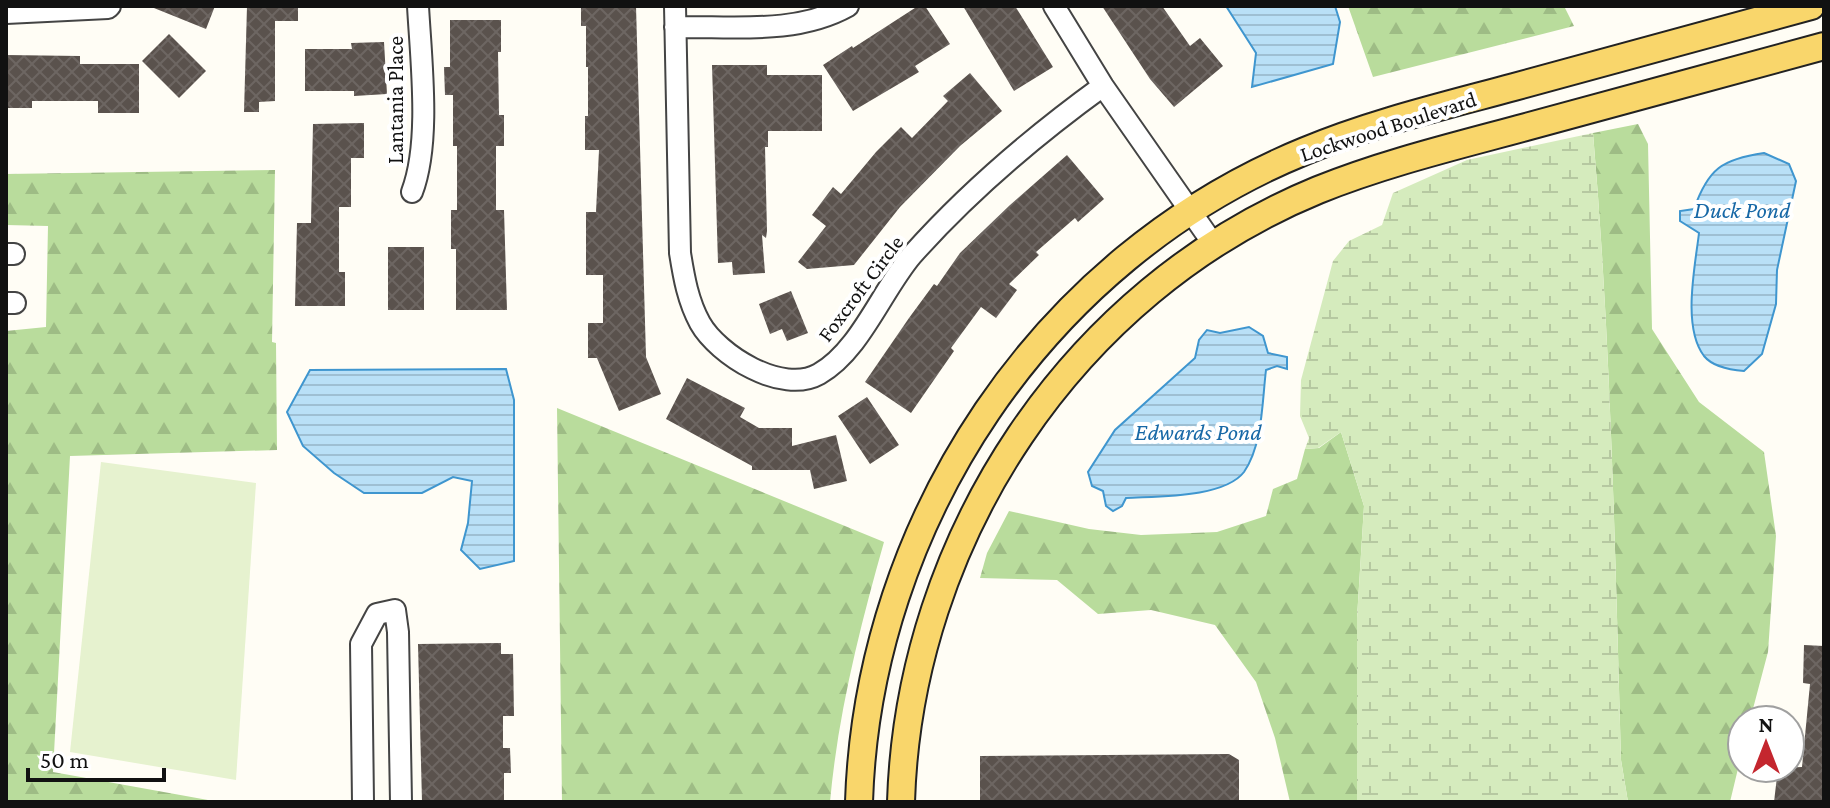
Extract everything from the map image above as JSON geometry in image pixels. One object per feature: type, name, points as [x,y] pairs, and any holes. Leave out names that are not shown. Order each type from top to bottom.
[{"type":"main road","name":"Lockwood Boulevard","points":[[859,802],[866,722],[877,661],[893,600],[926,516],[969,435],[1027,355],[1108,272],[1189,212],[1244,179],[1341,137],[1811,6]]},
{"type":"main road","name":"Lockwood Boulevard","points":[[901,802],[906,727],[917,671],[945,576],[960,540],[1007,453],[1039,407],[1108,329],[1144,296],[1214,245],[1304,197],[1366,172],[1824,46]]},
{"type":"main road","points":[[877,661],[917,671]]},
{"type":"street","points":[[6,13],[110,6]]},
{"type":"street","name":"Lantania Place","points":[[412,192],[420,171],[422,103],[418,6]]},
{"type":"street","name":"Foxcroft Circle","points":[[675,6],[680,253],[686,291],[701,325],[726,353],[762,373],[791,380],[818,376],[843,355],[910,258],[956,208],[1015,152],[1103,86]]},
{"type":"street","points":[[675,27],[790,26],[832,15],[848,6]]},
{"type":"street","points":[[1054,6],[1103,86],[1214,245]]},
{"type":"street","points":[[363,802],[361,644],[377,614],[395,610],[401,797]]},
{"type":"green space","points":[[1348,6],[1564,6],[1574,26],[1373,77]]},
{"type":"green space","points":[[1638,124],[1648,144],[1652,329],[1699,402],[1764,452],[1776,536],[1768,652],[1754,704],[1726,704],[1726,784],[1734,784],[1730,802],[1628,802],[1621,760],[1608,368],[1593,133]]},
{"type":"green space","points":[[1593,133],[1608,368],[1621,760],[1628,802],[1357,802],[1357,618],[1364,506],[1341,432],[1318,448],[1305,449],[1309,438],[1300,416],[1301,380],[1333,261],[1349,241],[1382,225],[1393,193],[1467,160]]},
{"type":"green space","points":[[275,170],[272,342],[276,343],[277,450],[70,456],[53,772],[219,802],[6,802],[6,331],[46,327],[48,226],[6,225],[6,174]]},
{"type":"green space","points":[[557,408],[884,542],[851,670],[838,736],[830,802],[562,802]]},
{"type":"green space","points":[[1341,432],[1364,506],[1357,618],[1357,802],[1290,802],[1275,738],[1256,682],[1215,625],[1151,610],[1098,614],[1057,580],[980,578],[987,553],[1009,511],[1089,529],[1141,535],[1217,532],[1266,516],[1273,489],[1297,479],[1305,449],[1319,448]]},
{"type":"green space","points":[[101,462],[256,483],[236,780],[70,752]]},
{"type":"water","points":[[1226,6],[1335,6],[1340,22],[1333,64],[1252,87],[1256,53]]},
{"type":"water","name":"Duck Pond","points":[[1764,153],[1789,164],[1796,181],[1777,270],[1776,304],[1762,354],[1744,371],[1739,371],[1712,363],[1697,344],[1693,329],[1692,296],[1699,233],[1680,221],[1680,211],[1694,209],[1705,184],[1718,168],[1737,159]]},
{"type":"water","name":"Edwards Pond","points":[[1249,327],[1263,336],[1268,353],[1287,357],[1287,369],[1277,366],[1266,370],[1258,436],[1244,472],[1221,487],[1206,491],[1126,498],[1122,506],[1113,511],[1106,506],[1103,491],[1092,486],[1088,472],[1115,430],[1195,358],[1199,340],[1207,330],[1220,333]]},
{"type":"water","points":[[506,369],[514,400],[514,561],[480,569],[461,550],[468,523],[472,481],[453,477],[422,493],[364,493],[334,473],[303,446],[287,412],[310,370]]},
{"type":"building","points":[[149,6],[215,6],[206,29]]},
{"type":"building","points":[[247,6],[298,6],[298,21],[275,21],[275,101],[259,102],[259,112],[244,112]]},
{"type":"building","points":[[581,6],[636,6],[646,357],[661,394],[619,411],[597,358],[588,358],[588,323],[603,323],[603,275],[586,275],[586,212],[596,212],[599,150],[585,150],[588,67],[586,26],[581,26]]},
{"type":"building","points":[[918,6],[925,6],[950,44],[915,66],[919,72],[853,111],[823,65]]},
{"type":"building","points":[[963,6],[1015,6],[1053,67],[1014,91]]},
{"type":"building","points":[[1102,6],[1162,6],[1190,46],[1200,38],[1223,66],[1174,107],[1150,79]]},
{"type":"building","points":[[450,20],[501,20],[499,115],[504,115],[504,146],[496,146],[496,210],[504,210],[507,310],[456,310],[456,249],[451,249],[451,210],[457,210],[457,146],[453,146],[453,95],[445,95],[444,67],[450,67]]},
{"type":"building","points":[[169,34],[206,71],[179,98],[142,61]]},
{"type":"building","points":[[384,42],[387,94],[354,96],[354,91],[305,91],[305,49],[352,49],[351,43]]},
{"type":"building","points":[[6,55],[80,56],[80,64],[139,64],[139,113],[98,113],[98,101],[32,101],[32,108],[6,108]]},
{"type":"building","points":[[712,65],[767,65],[767,75],[822,75],[822,131],[768,131],[768,147],[765,147],[766,238],[762,235],[765,273],[733,275],[732,262],[718,263]]},
{"type":"building","points":[[970,73],[1002,111],[960,146],[900,207],[854,265],[807,269],[798,262],[826,226],[812,215],[833,187],[841,194],[901,127],[912,138],[948,101],[943,96]]},
{"type":"building","points":[[364,123],[364,158],[351,158],[351,207],[339,207],[339,272],[345,272],[345,306],[295,306],[297,223],[311,223],[313,124]]},
{"type":"building","points":[[1067,155],[1104,199],[1078,222],[1075,218],[1036,252],[1039,255],[1009,284],[1017,290],[996,318],[981,307],[951,348],[954,351],[911,413],[865,382],[934,284],[937,286],[960,253]]},
{"type":"building","points":[[388,247],[424,247],[424,310],[388,310]]},
{"type":"building","points":[[791,291],[808,333],[787,341],[782,329],[770,334],[759,304]]},
{"type":"building","points":[[687,378],[745,408],[740,417],[759,428],[792,428],[792,446],[836,435],[847,481],[814,489],[810,470],[752,470],[752,466],[666,419]]},
{"type":"building","points":[[867,397],[899,445],[870,464],[838,416]]},
{"type":"building","points":[[501,643],[501,654],[513,654],[514,716],[503,716],[503,748],[510,748],[511,773],[504,773],[504,802],[422,802],[418,644]]},
{"type":"building","points":[[1804,645],[1824,646],[1824,802],[1774,802],[1776,784],[1806,784],[1810,684],[1803,683]]},
{"type":"building","points":[[1229,754],[1239,760],[1239,802],[980,802],[980,756]]}]
